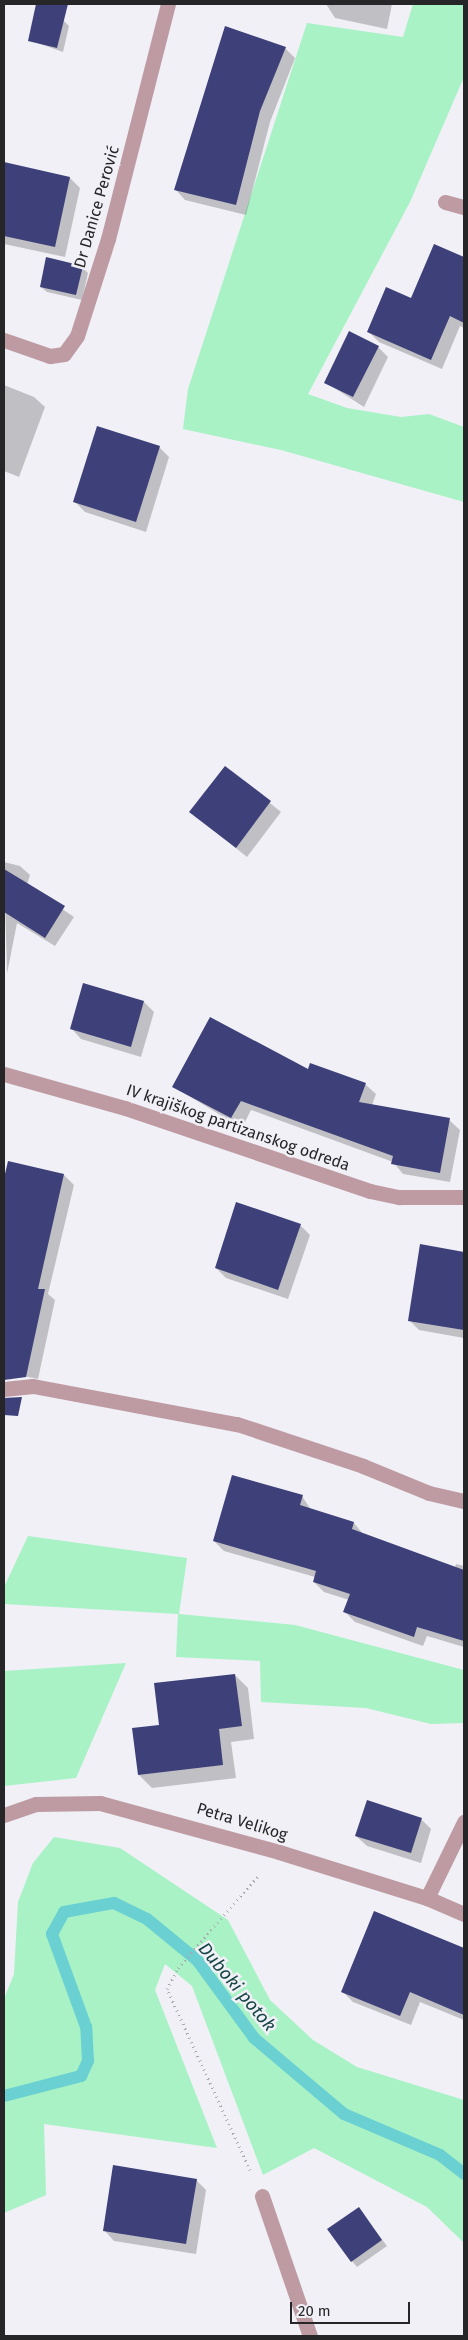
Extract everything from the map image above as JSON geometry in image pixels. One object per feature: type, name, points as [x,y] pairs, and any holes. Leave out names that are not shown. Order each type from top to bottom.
[{"type":"street","name":"Dr Danice Perović","points":[[4,340],[50,356],[64,354],[77,336],[108,239],[168,4]]},
{"type":"street","points":[[445,202],[464,208]]},
{"type":"street","name":"IV krajiškog partizanskog odreda","points":[[4,1074],[125,1108],[370,1191],[398,1197],[464,1197]]},
{"type":"street","points":[[4,1389],[33,1386],[237,1424],[363,1466],[429,1493],[464,1501]]},
{"type":"street","name":"Petra Velikog","points":[[4,1815],[36,1804],[100,1803],[279,1852],[427,1898],[464,1914]]},
{"type":"street","points":[[427,1898],[464,1822]]},
{"type":"street","points":[[262,2196],[310,2336]]},
{"type":"path","points":[[262,2196],[168,1996],[178,1968],[216,1922],[279,1852]]},
{"type":"green space","points":[[413,4],[464,4],[464,77],[410,202],[308,394],[347,408],[401,417],[429,414],[464,427],[464,502],[281,450],[183,429],[188,389],[307,23],[403,37]]},
{"type":"green space","points":[[28,1536],[187,1558],[179,1614],[295,1625],[464,1670],[464,1723],[431,1724],[366,1708],[261,1702],[260,1661],[176,1657],[178,1614],[4,1604],[4,1587]]},
{"type":"green space","points":[[126,1663],[76,1778],[4,1786],[4,1671]]},
{"type":"green space","points":[[54,1837],[120,1848],[228,1920],[270,2000],[313,2040],[357,2067],[464,2100],[464,2243],[427,2207],[314,2148],[263,2175],[192,1986],[165,1964],[155,1990],[217,2148],[44,2124],[46,2195],[4,2213],[4,1999],[14,1974],[18,1902],[33,1863]]},
{"type":"building","points":[[36,4],[68,4],[57,48],[28,41]]},
{"type":"building","points":[[225,26],[286,47],[260,111],[236,205],[174,190]]},
{"type":"building","points":[[4,162],[70,177],[55,247],[4,236]]},
{"type":"building","points":[[434,244],[464,257],[464,323],[450,316],[431,360],[367,332],[386,287],[411,298]]},
{"type":"building","points":[[46,257],[83,266],[76,295],[40,287]]},
{"type":"building","points":[[349,331],[379,346],[353,397],[324,383]]},
{"type":"building","points":[[97,426],[160,446],[136,522],[73,502]]},
{"type":"building","points":[[225,766],[271,801],[236,848],[189,812]]},
{"type":"building","points":[[4,869],[65,906],[45,938],[4,912]]},
{"type":"building","points":[[83,983],[144,1001],[131,1047],[70,1029]]},
{"type":"building","points":[[210,1017],[308,1069],[310,1063],[366,1083],[359,1102],[450,1118],[440,1173],[391,1164],[393,1156],[241,1101],[231,1118],[172,1087]]},
{"type":"building","points":[[8,1161],[64,1174],[38,1289],[45,1289],[26,1377],[4,1380],[4,1178]]},
{"type":"building","points":[[236,1202],[301,1224],[278,1290],[215,1268]]},
{"type":"building","points":[[420,1244],[464,1252],[464,1330],[408,1321]]},
{"type":"building","points":[[22,1397],[18,1416],[4,1415],[4,1398]]},
{"type":"building","points":[[232,1475],[303,1495],[300,1505],[354,1522],[352,1529],[464,1570],[464,1641],[417,1627],[414,1637],[343,1612],[350,1594],[313,1582],[316,1571],[213,1541]]},
{"type":"building","points":[[235,1674],[242,1726],[219,1729],[223,1765],[138,1775],[132,1728],[159,1725],[154,1683]]},
{"type":"building","points":[[367,1800],[422,1818],[411,1853],[355,1836]]},
{"type":"building","points":[[374,1911],[464,1948],[464,2015],[410,1992],[400,2016],[341,1992]]},
{"type":"building","points":[[113,2165],[197,2179],[186,2244],[103,2231]]},
{"type":"building","points":[[359,2207],[382,2240],[351,2262],[327,2229]]},
{"type":"waterway","name":"Duboki potok","points":[[4,2096],[81,2076],[88,2061],[86,2027],[52,1934],[64,1912],[114,1903],[147,1919],[197,1960],[254,2038],[344,2114],[440,2155],[464,2174]]}]
